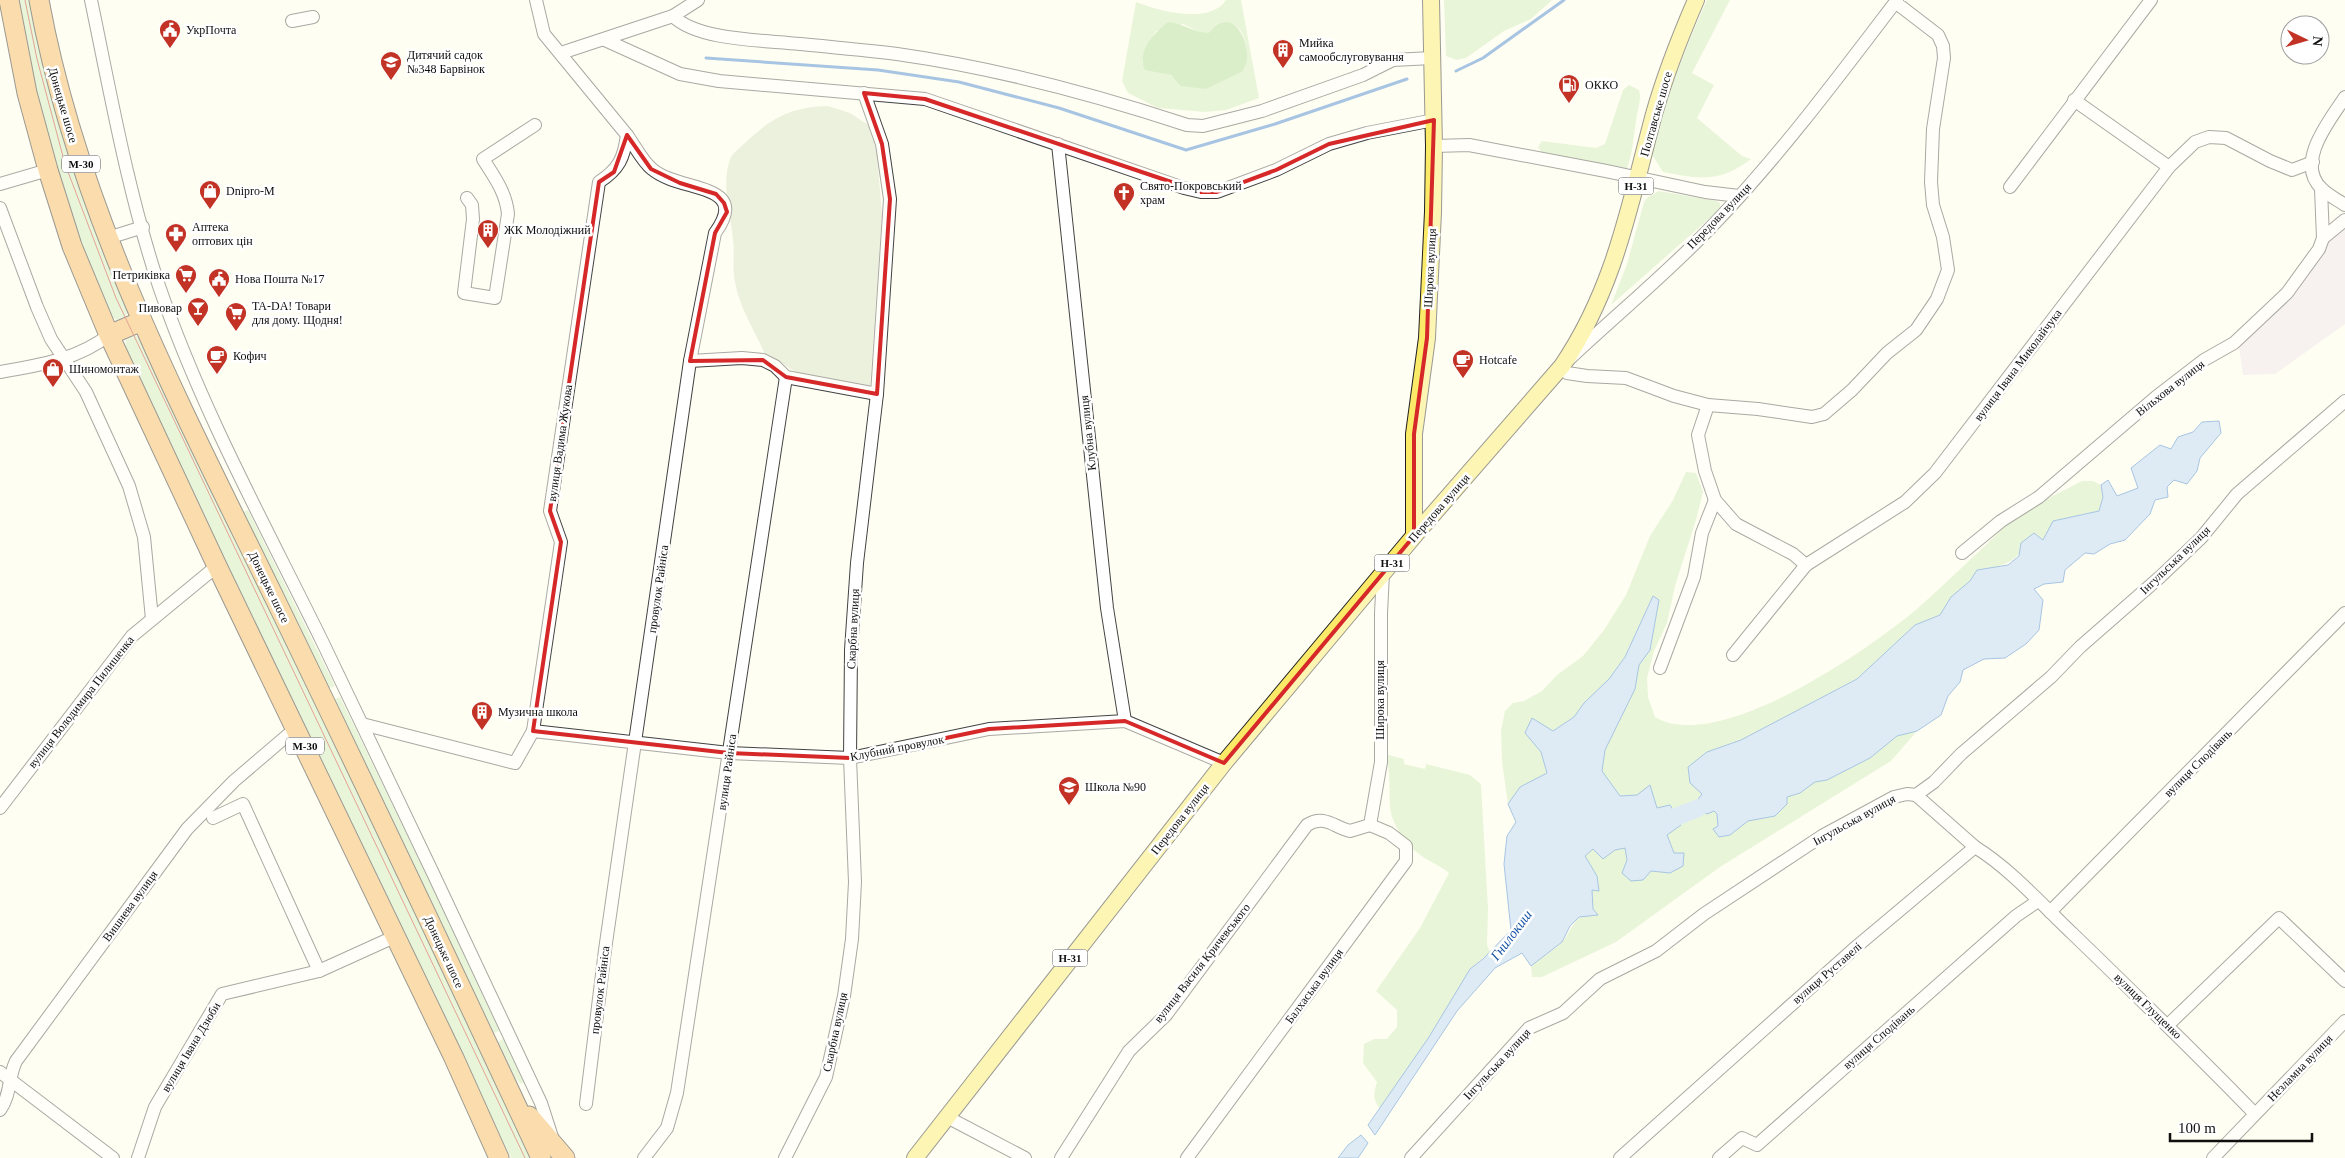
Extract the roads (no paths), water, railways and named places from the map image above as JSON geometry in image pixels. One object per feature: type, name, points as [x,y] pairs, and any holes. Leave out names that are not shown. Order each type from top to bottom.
[{"type":"highway","name":"М-30","points":[[9,0],[27,93],[48,170],[72,246],[109,335],[394,937],[454,1058],[499,1158]]},
{"type":"highway","name":"Донецьке шосе","points":[[40,0],[50,59],[75,146],[108,238],[142,321],[510,1092],[555,1156]]},
{"type":"highway","points":[[109,335],[142,321]]},
{"type":"main road","name":"Широка вулиця","points":[[1414,536],[1414,434],[1427,338],[1434,146],[1431,0]]},
{"type":"main road","name":"Полтавське шосе","points":[[1562,366],[1582,337],[1609,277],[1629,215],[1654,113],[1674,52],[1696,0]]},
{"type":"main road","name":"Передова вулиця","points":[[915,1158],[1224,763],[1414,536],[1562,366]]},
{"type":"street","points":[[91,0],[123,158],[158,284],[176,331],[247,491],[362,724],[541,1102],[555,1156]]},
{"type":"street","points":[[536,0],[544,34],[627,135]]},
{"type":"street","points":[[561,54],[673,16],[698,0]]},
{"type":"street","points":[[2010,187],[2151,0]]},
{"type":"street","points":[[1562,366],[1567,373],[1626,378],[1674,396],[1708,405],[1758,409],[1812,417],[1824,414],[1852,390],[1887,353],[1916,330],[1937,299],[1948,270],[1944,238],[1933,205],[1931,182],[1933,129],[1944,58],[1943,46],[1938,35],[1896,1]]},
{"type":"street","name":"Передова вулиця","points":[[1562,366],[1696,242],[1739,196],[1791,137],[1896,1]]},
{"type":"street","points":[[673,16],[680,24],[712,34],[898,54],[975,68],[1088,93],[1187,125],[1204,126],[1262,111],[1363,75],[1392,60],[1432,58]]},
{"type":"street","points":[[292,21],[313,17]]},
{"type":"street","points":[[605,40],[680,74],[719,81],[926,99],[1184,188],[1201,192],[1217,192],[1276,170],[1329,144],[1366,133],[1434,120]]},
{"type":"street","name":"Скарбна вулиця","points":[[785,1158],[826,1077],[844,996],[852,939],[856,882],[850,758],[851,650],[856,573],[877,394],[890,199],[882,144],[864,93]]},
{"type":"street","points":[[2323,238],[2321,189],[2314,176],[2314,150],[2320,136],[2345,97]]},
{"type":"street","points":[[2074,100],[2169,167]]},
{"type":"street","points":[[467,198],[472,205],[473,219],[464,293],[495,298],[508,214],[502,190],[483,159],[536,125]]},
{"type":"street","name":"провулок Райніса","points":[[586,1104],[605,950],[690,362],[715,233],[724,220],[726,212],[722,197],[680,184],[651,169],[627,135]]},
{"type":"street","name":"вулиця Вадима Жукова","points":[[362,724],[515,763],[533,731],[562,542],[550,511],[600,182],[614,172],[625,150],[627,135]]},
{"type":"street","name":"вулиця Івана Миколайчука","points":[[1733,656],[1806,565],[1905,502],[1935,473],[2169,167],[2195,142],[2209,137],[2226,138],[2292,170],[2313,162]]},
{"type":"street","name":"Клубна вулиця","points":[[1058,144],[1107,608],[1125,721]]},
{"type":"street","points":[[1434,146],[1469,146],[1705,192],[1739,196]]},
{"type":"street","points":[[0,184],[48,170]]},
{"type":"street","points":[[2321,189],[2345,205]]},
{"type":"street","points":[[0,208],[37,308],[64,360],[86,392],[130,486],[144,538],[152,619]]},
{"type":"street","points":[[2323,238],[2345,220]]},
{"type":"street","points":[[108,238],[143,227]]},
{"type":"street","name":"Вільхова вулиця","points":[[1962,553],[2001,521],[2039,497],[2156,397],[2204,360],[2234,343],[2288,293],[2319,249],[2323,238]]},
{"type":"street","points":[[0,372],[64,360],[96,346],[109,335]]},
{"type":"street","points":[[690,362],[742,358],[763,360],[774,366],[786,377],[877,394]]},
{"type":"street","name":"вулиця Райніса","points":[[644,1158],[667,1128],[677,1093],[786,377]]},
{"type":"street","name":"Інгульська вулиця","points":[[1411,1158],[1530,1028],[1563,1012],[1600,979],[1656,951],[1704,914],[1822,836],[1894,797],[1907,794],[1916,795],[1934,782],[1961,754],[2051,677],[2080,647],[2160,578],[2201,538],[2237,494],[2345,401]]},
{"type":"street","points":[[1708,405],[1698,435],[1705,471],[1715,500],[1736,524],[1793,554],[1806,565]]},
{"type":"street","points":[[227,501],[247,491]]},
{"type":"street","points":[[1660,668],[1694,577],[1702,532],[1715,500]]},
{"type":"street","name":"вулиця Володимира Пилишенка","points":[[0,808],[132,636],[217,566]]},
{"type":"street","name":"Широка вулиця","points":[[1370,824],[1381,762],[1380,613],[1383,574]]},
{"type":"street","name":"вулиця Сподівань","points":[[2050,912],[2345,613]]},
{"type":"street","name":"Клубний провулок","points":[[533,731],[729,753],[850,758],[989,729],[1125,721],[1224,763]]},
{"type":"street","name":"Вишнева вулиця","points":[[0,1110],[9,1093],[5,1076],[187,829],[234,781],[296,728]]},
{"type":"street","points":[[1916,795],[1975,847],[1992,857],[2038,901]]},
{"type":"street","points":[[212,818],[242,804],[319,971]]},
{"type":"street","name":"вулиця Василя Кричевського","points":[[1061,1158],[1129,1051],[1166,1015],[1307,825],[1324,820],[1350,831],[1370,824]]},
{"type":"street","name":"Балхаська вулиця","points":[[1187,1158],[1406,861],[1406,846],[1370,824]]},
{"type":"street","name":"вулиця Руставелі","points":[[1620,1158],[1849,954],[1975,847]]},
{"type":"street","name":"вулиця Сподівань","points":[[1719,1158],[1742,1138],[1757,1145],[2016,916],[2038,901]]},
{"type":"street","name":"вулиця Глущенко","points":[[2038,901],[2168,1025],[2256,1114]]},
{"type":"street","points":[[2168,1025],[2279,918],[2345,981]]},
{"type":"street","name":"вулиця Івана Дзюби","points":[[138,1158],[155,1107],[222,994],[319,971],[394,937]]},
{"type":"street","name":"Незламна вулиця","points":[[2213,1158],[2345,1021]]},
{"type":"street","points":[[5,1076],[114,1158]]},
{"type":"street","points":[[947,1117],[1025,1158]]},
{"type":"water","points":[[2219,421],[2221,433],[2200,458],[2197,471],[2187,484],[2174,480],[2167,487],[2168,497],[2155,500],[2150,514],[2125,540],[2110,544],[2094,554],[2085,553],[2065,570],[2063,582],[2044,584],[2034,589],[2043,600],[2039,630],[2026,644],[2005,658],[1984,659],[1963,670],[1960,682],[1948,696],[1941,715],[1917,731],[1897,736],[1870,758],[1827,780],[1815,782],[1800,793],[1787,797],[1787,804],[1775,816],[1748,821],[1730,835],[1719,837],[1713,829],[1718,826],[1717,814],[1714,811],[1707,814],[1698,808],[1696,802],[1702,794],[1690,783],[1688,767],[1707,752],[1741,740],[1857,679],[1915,625],[1940,615],[1951,597],[1970,581],[1977,570],[2008,565],[2019,556],[2021,543],[2034,533],[2043,540],[2053,521],[2099,511],[2103,497],[2101,485],[2108,480],[2117,496],[2138,488],[2131,468],[2160,445],[2171,449],[2178,437],[2193,432],[2202,422]]},
{"type":"water","points":[[1653,596],[1659,600],[1650,650],[1639,665],[1635,689],[1605,750],[1602,771],[1620,796],[1637,795],[1650,785],[1657,808],[1670,805],[1681,825],[1667,835],[1674,853],[1684,853],[1683,866],[1670,873],[1651,871],[1643,880],[1631,881],[1622,873],[1627,860],[1625,848],[1615,850],[1603,859],[1593,849],[1585,856],[1597,876],[1599,891],[1592,890],[1593,909],[1598,915],[1579,917],[1570,926],[1562,942],[1531,966],[1522,953],[1495,968],[1457,1011],[1375,1135],[1368,1125],[1429,1037],[1470,969],[1483,959],[1511,930],[1504,864],[1507,836],[1516,822],[1508,804],[1520,787],[1547,773],[1541,752],[1525,733],[1532,718],[1553,731],[1574,717],[1584,703],[1609,679],[1625,657]]},
{"type":"water","points":[[1361,1135],[1368,1143],[1358,1158],[1338,1158],[1348,1145]]},
{"type":"waterway","points":[[1456,71],[1483,58],[1564,0]]},
{"type":"waterway","points":[[706,58],[878,70],[959,82],[1059,108],[1186,150],[1275,124],[1407,79]]},
{"type":"waterway","name":"Гнилокиш","points":[[1652,821],[1676,817],[1698,808]]},
{"type":"tram line","points":[[25,0],[37,59],[65,164],[116,298],[525,1158]]},
{"type":"place","name":"УкрПочта","points":[[170,49]]},
{"type":"place","name":"Мийка самообслуговування","points":[[1283,69]]},
{"type":"place","name":"Дитячий садок №348 Барвінок","points":[[391,81]]},
{"type":"place","name":"ОККО","points":[[1569,104]]},
{"type":"place","name":"Dnipro-M","points":[[210,210]]},
{"type":"place","name":"Свято-Покровський храм","points":[[1124,212]]},
{"type":"place","name":"ЖК Молодіжний","points":[[488,249]]},
{"type":"place","name":"Аптека оптових цін","points":[[176,253]]},
{"type":"place","name":"Петриківка","points":[[186,294]]},
{"type":"place","name":"Нова Пошта №17","points":[[219,298]]},
{"type":"place","name":"Пивовар","points":[[198,327]]},
{"type":"place","name":"TA-DA! Товари для дому. Щодня!","points":[[236,332]]},
{"type":"place","name":"Кофич","points":[[217,375]]},
{"type":"place","name":"Hotcafe","points":[[1463,379]]},
{"type":"place","name":"Шиномонтаж","points":[[53,388]]},
{"type":"place","name":"Музична школа","points":[[482,731]]},
{"type":"place","name":"Школа №90","points":[[1069,806]]}]
